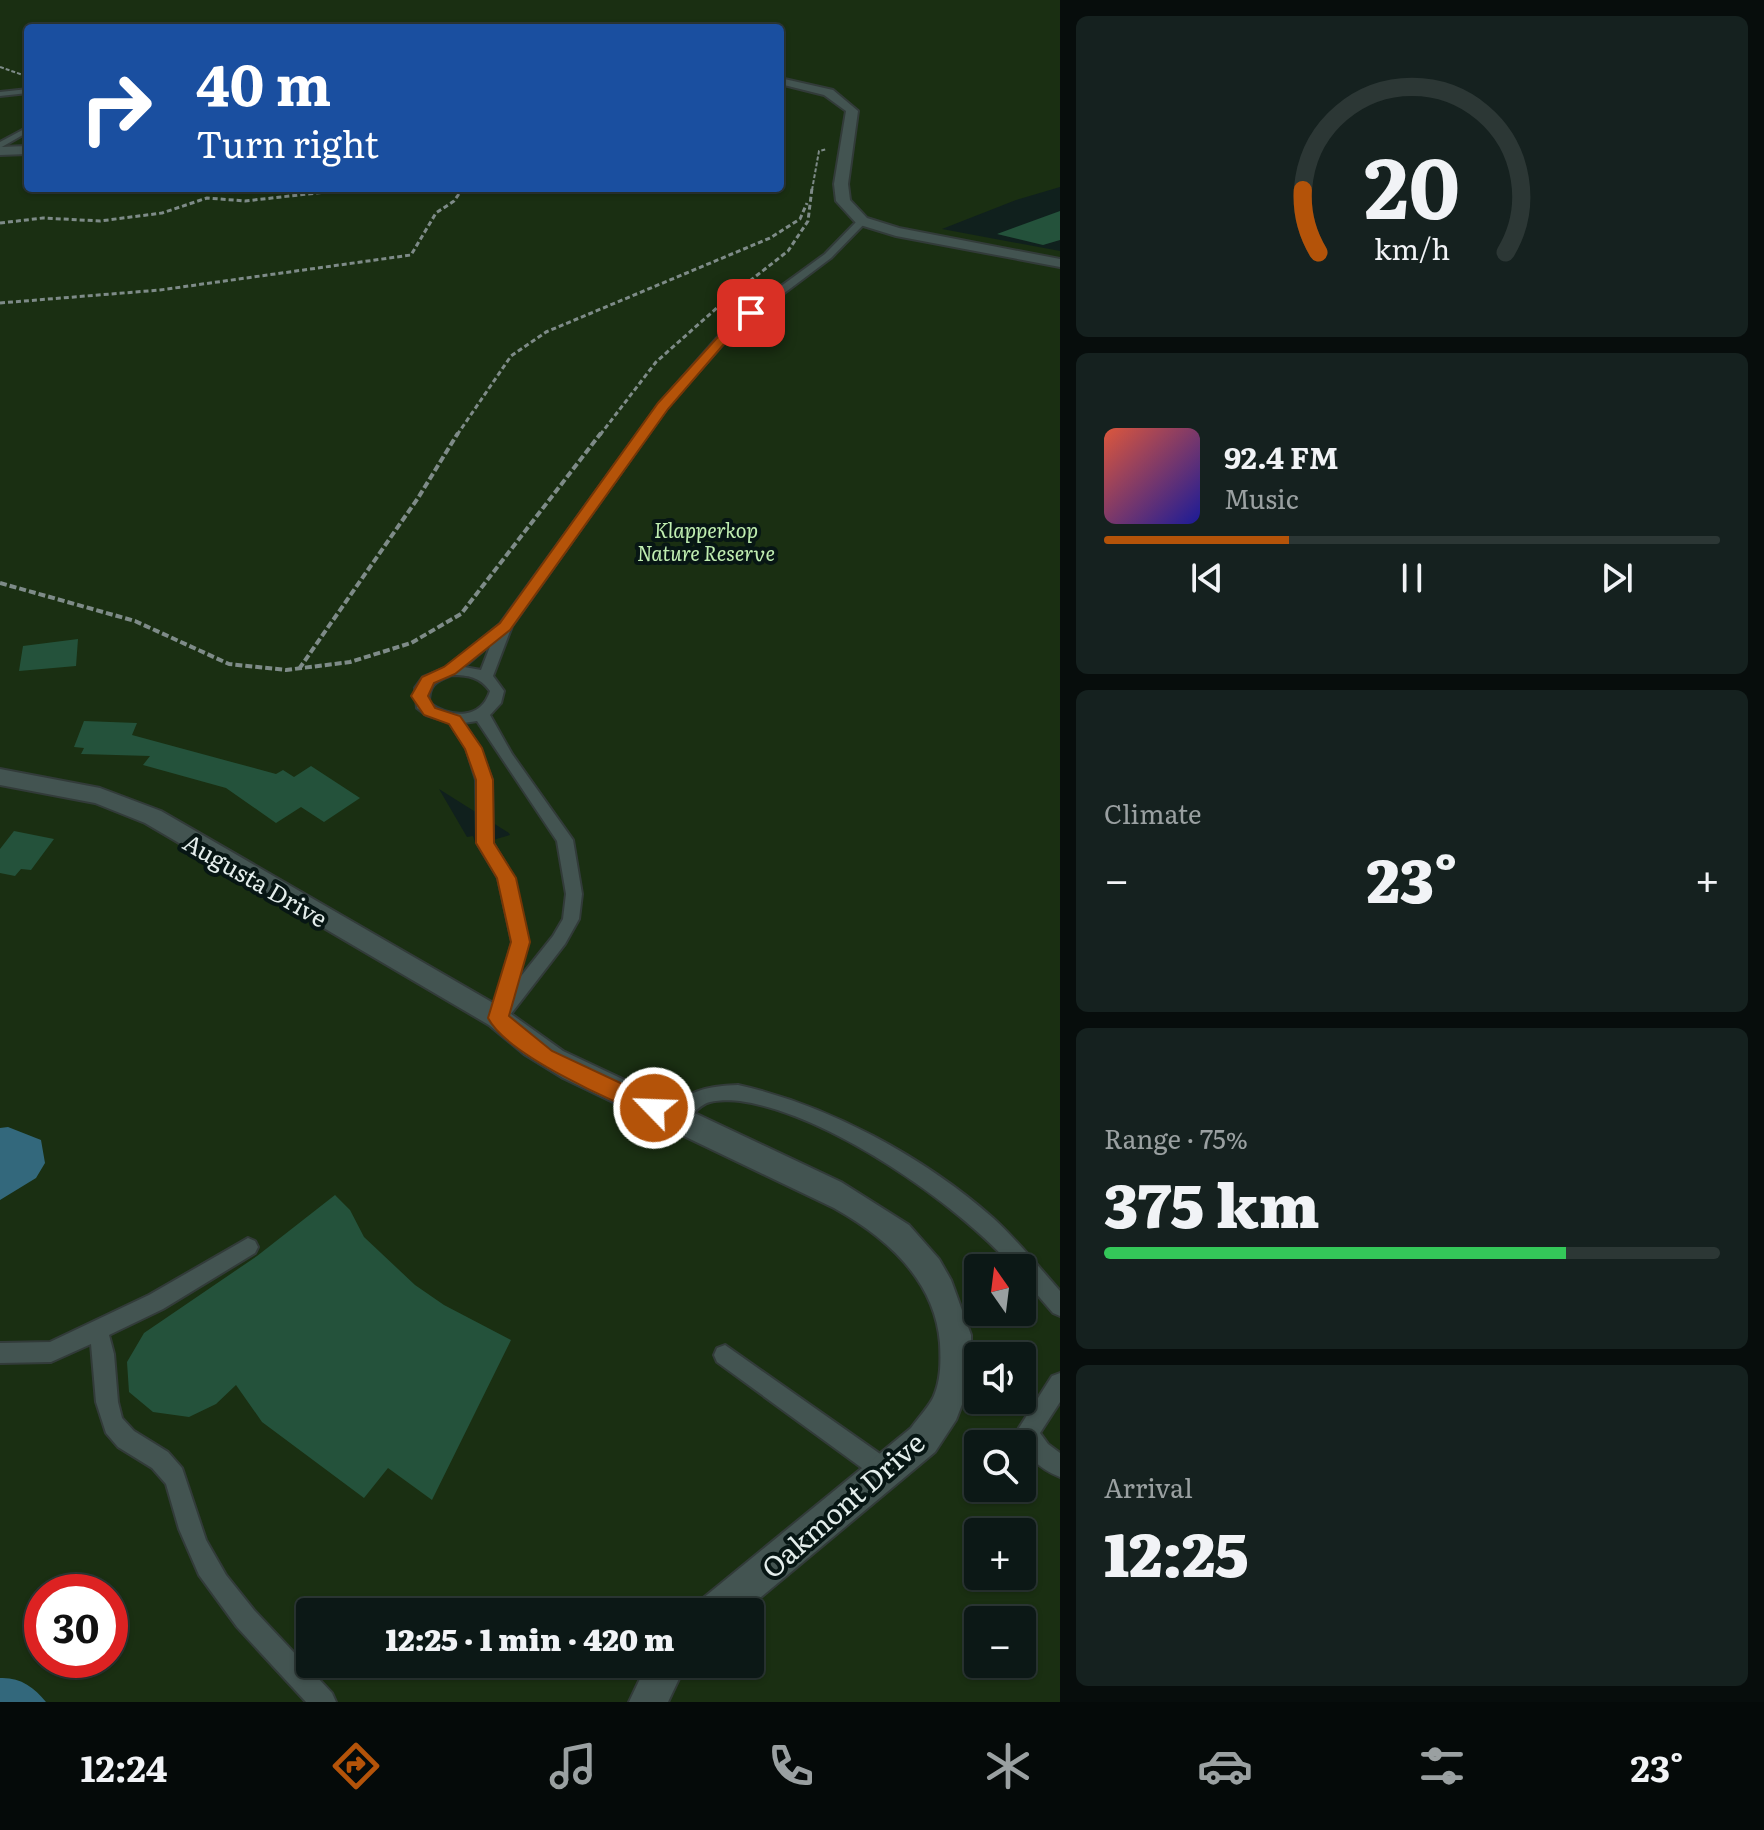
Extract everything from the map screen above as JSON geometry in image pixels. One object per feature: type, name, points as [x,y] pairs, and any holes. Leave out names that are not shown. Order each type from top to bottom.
[{"type":"street","points":[[784,82],[825,92],[847,104],[852,111],[841,184],[843,201],[862,221],[896,232],[1060,263]]},
{"type":"street","points":[[0,148],[24,150]]},
{"type":"street","name":"Augusta Drive","points":[[0,777],[100,796],[127,805],[498,1018]]},
{"type":"street","name":"Oakmont Drive","points":[[498,1018],[520,1039],[545,1056],[861,1207],[899,1235],[934,1278],[953,1325],[956,1348],[954,1379],[947,1404],[923,1440],[732,1598]]},
{"type":"street","points":[[648,1702],[660,1678]]},
{"type":"lane","points":[[0,94],[24,91]]},
{"type":"lane","points":[[0,148],[24,132]]},
{"type":"lane","points":[[486,676],[505,626],[663,406],[751,313],[828,256],[862,221]]},
{"type":"lane","points":[[450,671],[475,672],[486,676],[497,691],[491,707],[482,714],[455,720],[429,712],[420,696],[428,680],[450,671],[505,626]]},
{"type":"lane","points":[[482,714],[506,756],[565,840],[574,894],[571,919],[559,940],[498,1018]]},
{"type":"lane","points":[[455,720],[473,748],[484,780],[485,843],[506,878],[520,942],[498,1018]]},
{"type":"lane","points":[[676,1118],[690,1103],[704,1095],[739,1093],[783,1105],[846,1132],[977,1217],[1060,1306]]},
{"type":"lane","points":[[0,1353],[51,1352],[156,1302],[248,1247]]},
{"type":"lane","points":[[97,1331],[105,1348],[106,1403],[115,1428],[133,1444],[161,1458],[176,1479],[183,1506],[207,1566],[223,1589],[323,1702]]},
{"type":"lane","points":[[725,1355],[885,1471]]},
{"type":"lane","points":[[1060,1383],[1028,1431],[1030,1441],[1037,1450],[1060,1466]]},
{"type":"path","points":[[0,67],[24,76]]},
{"type":"path","points":[[298,670],[418,498],[467,418],[511,356],[546,332],[770,238],[802,217],[819,151],[846,151]]},
{"type":"path","points":[[0,223],[43,218],[100,221],[162,213],[207,198],[245,201],[326,192]]},
{"type":"path","points":[[0,303],[160,290],[411,255],[436,213],[454,201],[460,192]]},
{"type":"path","points":[[0,583],[136,622],[203,655],[252,669],[298,670],[371,656],[437,631],[461,614],[656,362],[728,298],[788,251],[808,221],[809,194]]},
{"type":"green space","name":"Klapperkop Nature Reserve","points":[[0,0],[1060,0],[1060,187],[1016,200],[942,229],[1060,251],[1060,1702],[0,1702]],"holes":[[[439,789],[509,833],[510,835],[476,845],[473,836],[467,837]]]},
{"type":"water","points":[[8,1127],[41,1140],[45,1163],[36,1178],[0,1200],[0,1128]]},
{"type":"water","points":[[0,1678],[26,1684],[46,1702],[0,1702]]},
{"type":"building","points":[[1060,211],[1060,240],[1043,245],[997,234]]},
{"type":"building","points":[[78,639],[76,666],[19,671],[23,646]]},
{"type":"building","points":[[84,721],[137,723],[132,735],[276,774],[283,770],[294,777],[311,766],[360,798],[324,822],[301,807],[276,823],[226,788],[143,765],[150,756],[81,754],[84,748],[74,747]]},
{"type":"building","points":[[14,831],[54,839],[31,870],[21,869],[15,876],[0,873],[0,849]]},
{"type":"building","points":[[335,1195],[350,1210],[364,1237],[415,1285],[444,1305],[511,1340],[432,1500],[388,1468],[364,1498],[262,1422],[236,1385],[216,1404],[189,1417],[153,1412],[129,1392],[127,1362],[144,1333],[257,1256]]},
{"type":"route","points":[[654,1108],[545,1056],[520,1039],[498,1018],[520,942],[506,878],[485,843],[484,780],[473,748],[455,720],[429,712],[422,705],[420,696],[428,680],[450,671],[505,626],[663,406],[720,341],[751,313]]}]
